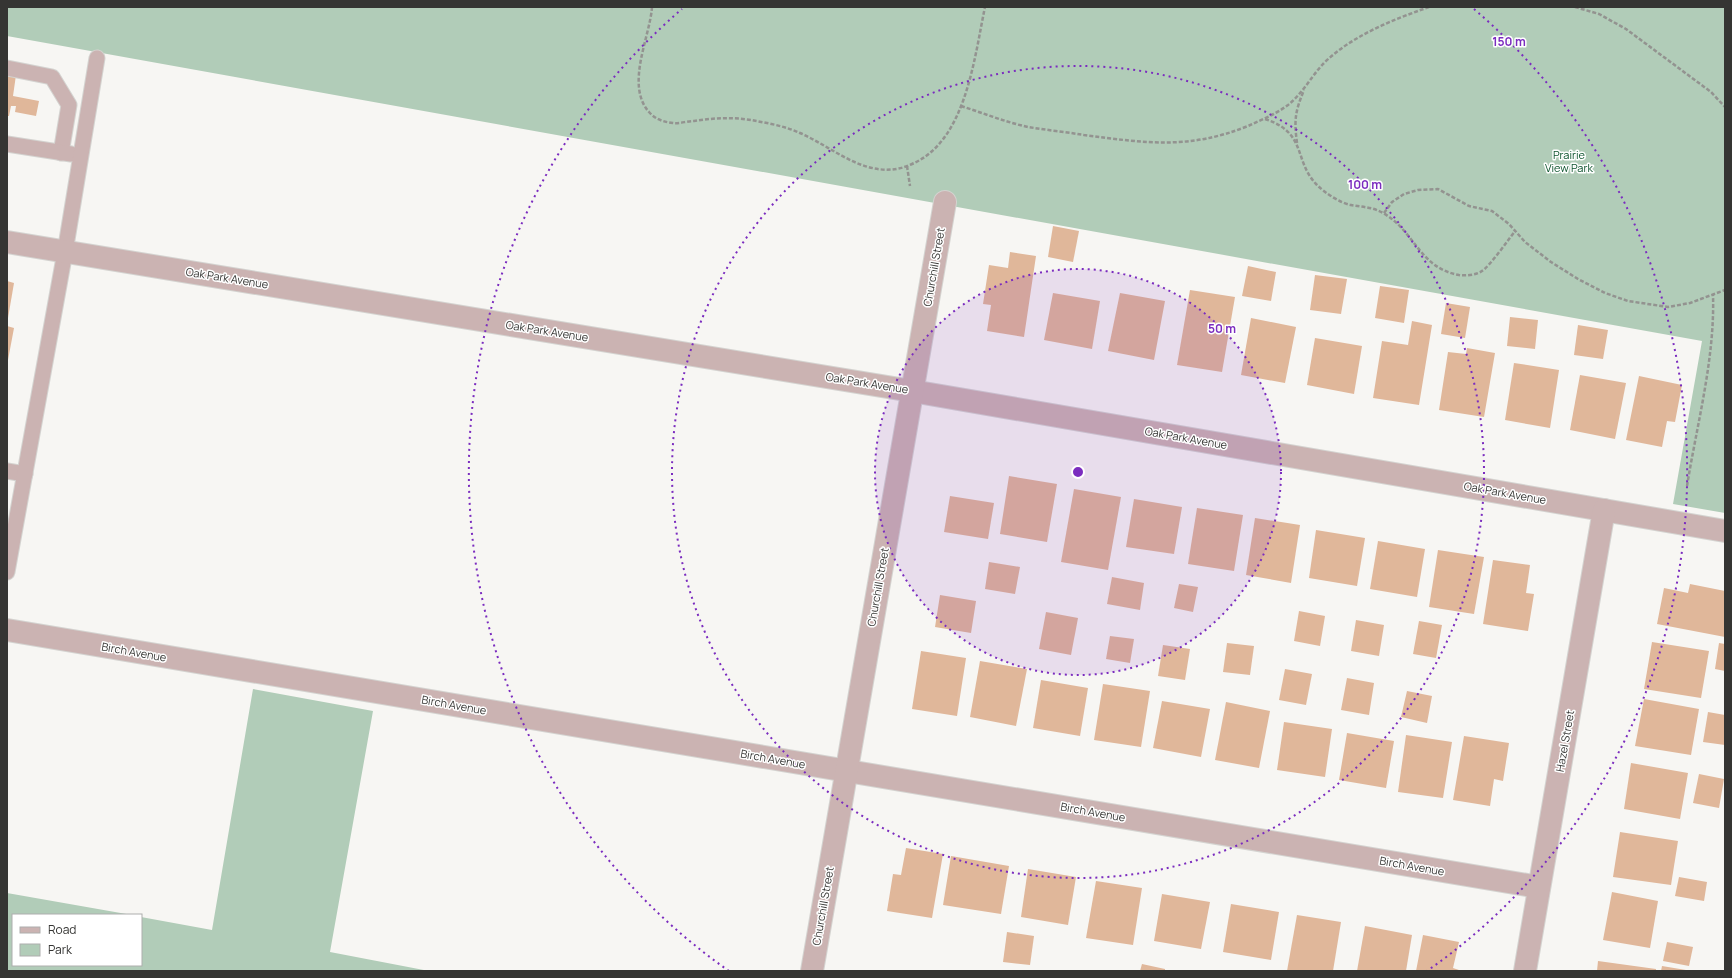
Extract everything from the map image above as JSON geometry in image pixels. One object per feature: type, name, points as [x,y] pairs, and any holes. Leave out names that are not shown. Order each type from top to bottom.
[{"type":"street","name":"Churchill Street","points":[[812,971],[945,202]]},
{"type":"street","name":"Oak Park Avenue","points":[[7,242],[912,391],[1725,531]]},
{"type":"street","name":"Hazel Street","points":[[1525,971],[1604,510]]},
{"type":"street","name":"Birch Avenue","points":[[7,630],[1539,887]]},
{"type":"lane","points":[[7,572],[65,252],[97,58]]},
{"type":"lane","points":[[7,68],[52,77],[69,105],[61,153]]},
{"type":"lane","points":[[7,144],[81,156]]},
{"type":"lane","points":[[7,471],[24,474]]},
{"type":"path","points":[[652,7],[651,18],[640,59],[639,77],[641,99],[648,112],[658,120],[674,123],[740,118],[771,124],[799,132],[850,160],[868,167],[888,170],[907,166],[924,159],[936,149],[949,131],[961,106],[973,64],[985,7]]},
{"type":"path","points":[[961,106],[1027,126],[1138,142],[1175,143],[1202,140],[1236,130],[1265,119],[1288,105],[1304,89],[1323,64],[1346,46],[1380,26],[1429,7]]},
{"type":"path","points":[[1575,7],[1599,14],[1626,29],[1711,92],[1725,106]]},
{"type":"path","points":[[1304,89],[1296,110],[1295,127],[1297,144],[1306,168],[1317,185],[1332,197],[1349,205],[1371,208],[1384,213],[1398,225],[1431,264],[1447,273],[1466,276],[1483,271],[1516,231]]},
{"type":"path","points":[[1265,119],[1277,123],[1287,130],[1297,144]]},
{"type":"path","points":[[907,166],[910,186]]},
{"type":"path","points":[[1384,213],[1392,202],[1404,194],[1418,190],[1438,189],[1469,206],[1492,211],[1509,224],[1525,242],[1551,262],[1578,279],[1611,295],[1628,301],[1668,307],[1690,303],[1725,290]]},
{"type":"path","points":[[1686,486],[1710,352],[1714,322],[1713,295]]},
{"type":"green space","name":"Prairie View Park","points":[[7,7],[1725,7],[1725,513],[1673,504],[1702,341],[7,36]]},
{"type":"green space","points":[[253,689],[373,711],[330,952],[429,971],[7,971],[7,893],[126,914],[12,914],[12,966],[142,966],[142,917],[212,930]]},
{"type":"building","points":[[7,74],[16,75],[13,96],[39,101],[36,116],[15,112],[16,106],[11,106],[9,116],[7,116]]},
{"type":"building","points":[[1053,226],[1079,231],[1073,262],[1048,257]]},
{"type":"building","points":[[1010,252],[1036,256],[1024,337],[987,331],[991,305],[983,304],[989,265],[1008,268]]},
{"type":"building","points":[[1248,266],[1276,272],[1271,301],[1242,296]]},
{"type":"building","points":[[1315,275],[1347,279],[1341,314],[1310,310]]},
{"type":"building","points":[[7,281],[14,283],[8,318],[7,318]]},
{"type":"building","points":[[1380,286],[1409,290],[1404,323],[1375,318]]},
{"type":"building","points":[[1190,290],[1235,297],[1222,372],[1177,365]]},
{"type":"building","points":[[1053,293],[1100,301],[1092,349],[1044,340]]},
{"type":"building","points":[[1120,293],[1165,301],[1154,360],[1108,351]]},
{"type":"building","points":[[1446,303],[1470,307],[1465,338],[1441,334]]},
{"type":"building","points":[[1510,317],[1538,320],[1535,349],[1507,346]]},
{"type":"building","points":[[1251,318],[1296,327],[1285,383],[1241,375]]},
{"type":"building","points":[[1412,321],[1432,325],[1419,405],[1373,398],[1382,341],[1408,345]]},
{"type":"building","points":[[1578,325],[1608,330],[1603,359],[1574,355]]},
{"type":"building","points":[[7,326],[14,328],[8,360],[7,360]]},
{"type":"building","points":[[1315,338],[1362,346],[1354,394],[1307,385]]},
{"type":"building","points":[[1467,348],[1495,353],[1484,417],[1439,410],[1448,352],[1466,354]]},
{"type":"building","points":[[1514,363],[1559,370],[1550,428],[1505,420]]},
{"type":"building","points":[[1580,375],[1626,383],[1615,439],[1570,430]]},
{"type":"building","points":[[1639,376],[1682,385],[1675,422],[1667,421],[1662,447],[1626,440]]},
{"type":"building","points":[[1009,476],[1057,484],[1047,542],[1000,534]]},
{"type":"building","points":[[1074,489],[1121,497],[1108,570],[1061,562]]},
{"type":"building","points":[[950,496],[994,503],[988,539],[944,532]]},
{"type":"building","points":[[1134,499],[1182,507],[1174,554],[1126,547]]},
{"type":"building","points":[[1197,508],[1243,515],[1234,571],[1188,564]]},
{"type":"building","points":[[1255,518],[1300,525],[1291,583],[1246,575]]},
{"type":"building","points":[[1316,530],[1365,538],[1357,586],[1309,578]]},
{"type":"building","points":[[1378,541],[1425,549],[1417,597],[1370,589]]},
{"type":"building","points":[[1438,550],[1484,557],[1474,614],[1429,607]]},
{"type":"building","points":[[1493,560],[1530,565],[1526,593],[1534,594],[1528,631],[1483,624]]},
{"type":"building","points":[[989,562],[1020,567],[1015,594],[985,589]]},
{"type":"building","points":[[1112,577],[1144,583],[1140,610],[1107,604]]},
{"type":"building","points":[[1179,584],[1198,587],[1193,612],[1174,608]]},
{"type":"building","points":[[1690,584],[1725,591],[1725,637],[1657,624],[1664,588],[1688,593]]},
{"type":"building","points":[[940,595],[976,601],[971,633],[935,627]]},
{"type":"building","points":[[1299,611],[1325,616],[1320,646],[1294,641]]},
{"type":"building","points":[[1046,612],[1078,618],[1071,655],[1039,649]]},
{"type":"building","points":[[1356,620],[1384,625],[1379,656],[1351,651]]},
{"type":"building","points":[[1419,621],[1442,625],[1436,658],[1413,654]]},
{"type":"building","points":[[1110,636],[1134,639],[1130,663],[1106,659]]},
{"type":"building","points":[[1652,642],[1709,651],[1701,698],[1644,689]]},
{"type":"building","points":[[1227,643],[1254,646],[1250,675],[1223,672]]},
{"type":"building","points":[[1719,643],[1725,644],[1725,671],[1715,669]]},
{"type":"building","points":[[1163,645],[1190,649],[1185,680],[1158,676]]},
{"type":"building","points":[[921,651],[966,658],[957,716],[912,709]]},
{"type":"building","points":[[980,661],[1027,669],[1016,726],[970,717]]},
{"type":"building","points":[[1285,669],[1312,674],[1306,705],[1279,700]]},
{"type":"building","points":[[1347,678],[1374,683],[1369,715],[1341,710]]},
{"type":"building","points":[[1041,680],[1088,688],[1080,736],[1033,728]]},
{"type":"building","points":[[1103,684],[1150,691],[1141,747],[1094,740]]},
{"type":"building","points":[[1407,691],[1432,696],[1427,723],[1401,717]]},
{"type":"building","points":[[1644,699],[1699,709],[1691,755],[1635,746]]},
{"type":"building","points":[[1162,701],[1210,709],[1201,757],[1153,748]]},
{"type":"building","points":[[1226,702],[1270,711],[1259,768],[1215,760]]},
{"type":"building","points":[[1708,712],[1725,715],[1725,745],[1703,742]]},
{"type":"building","points":[[1284,722],[1332,729],[1325,777],[1277,770]]},
{"type":"building","points":[[1347,733],[1394,741],[1386,788],[1339,780]]},
{"type":"building","points":[[1406,735],[1452,742],[1443,798],[1398,792]]},
{"type":"building","points":[[1464,736],[1509,743],[1503,781],[1494,779],[1490,806],[1453,800]]},
{"type":"building","points":[[1631,763],[1688,773],[1680,819],[1624,809]]},
{"type":"building","points":[[1699,774],[1724,779],[1719,808],[1693,803]]},
{"type":"building","points":[[1620,832],[1678,841],[1671,885],[1613,877]]},
{"type":"building","points":[[906,848],[943,854],[932,918],[887,911],[893,874],[901,875]]},
{"type":"building","points":[[951,856],[1009,866],[1001,914],[943,905]]},
{"type":"building","points":[[1028,869],[1076,877],[1068,925],[1021,917]]},
{"type":"building","points":[[1679,877],[1707,882],[1704,901],[1675,896]]},
{"type":"building","points":[[1096,881],[1142,888],[1133,945],[1086,938]]},
{"type":"building","points":[[1612,892],[1658,901],[1650,948],[1603,940]]},
{"type":"building","points":[[1162,894],[1210,902],[1201,949],[1154,941]]},
{"type":"building","points":[[1231,904],[1279,912],[1271,960],[1223,952]]},
{"type":"building","points":[[1297,915],[1341,922],[1333,971],[1287,971]]},
{"type":"building","points":[[1365,926],[1412,935],[1406,971],[1357,971]]},
{"type":"building","points":[[1007,932],[1034,936],[1030,965],[1003,962]]},
{"type":"building","points":[[1423,935],[1459,942],[1453,968],[1462,971],[1416,971]]},
{"type":"building","points":[[1667,942],[1693,947],[1689,966],[1663,961]]},
{"type":"building","points":[[1598,961],[1656,969],[1656,971],[1597,971]]},
{"type":"building","points":[[1142,964],[1165,969],[1165,971],[1140,971]]},
{"type":"building","points":[[1662,966],[1686,970],[1686,971],[1661,971]]}]
